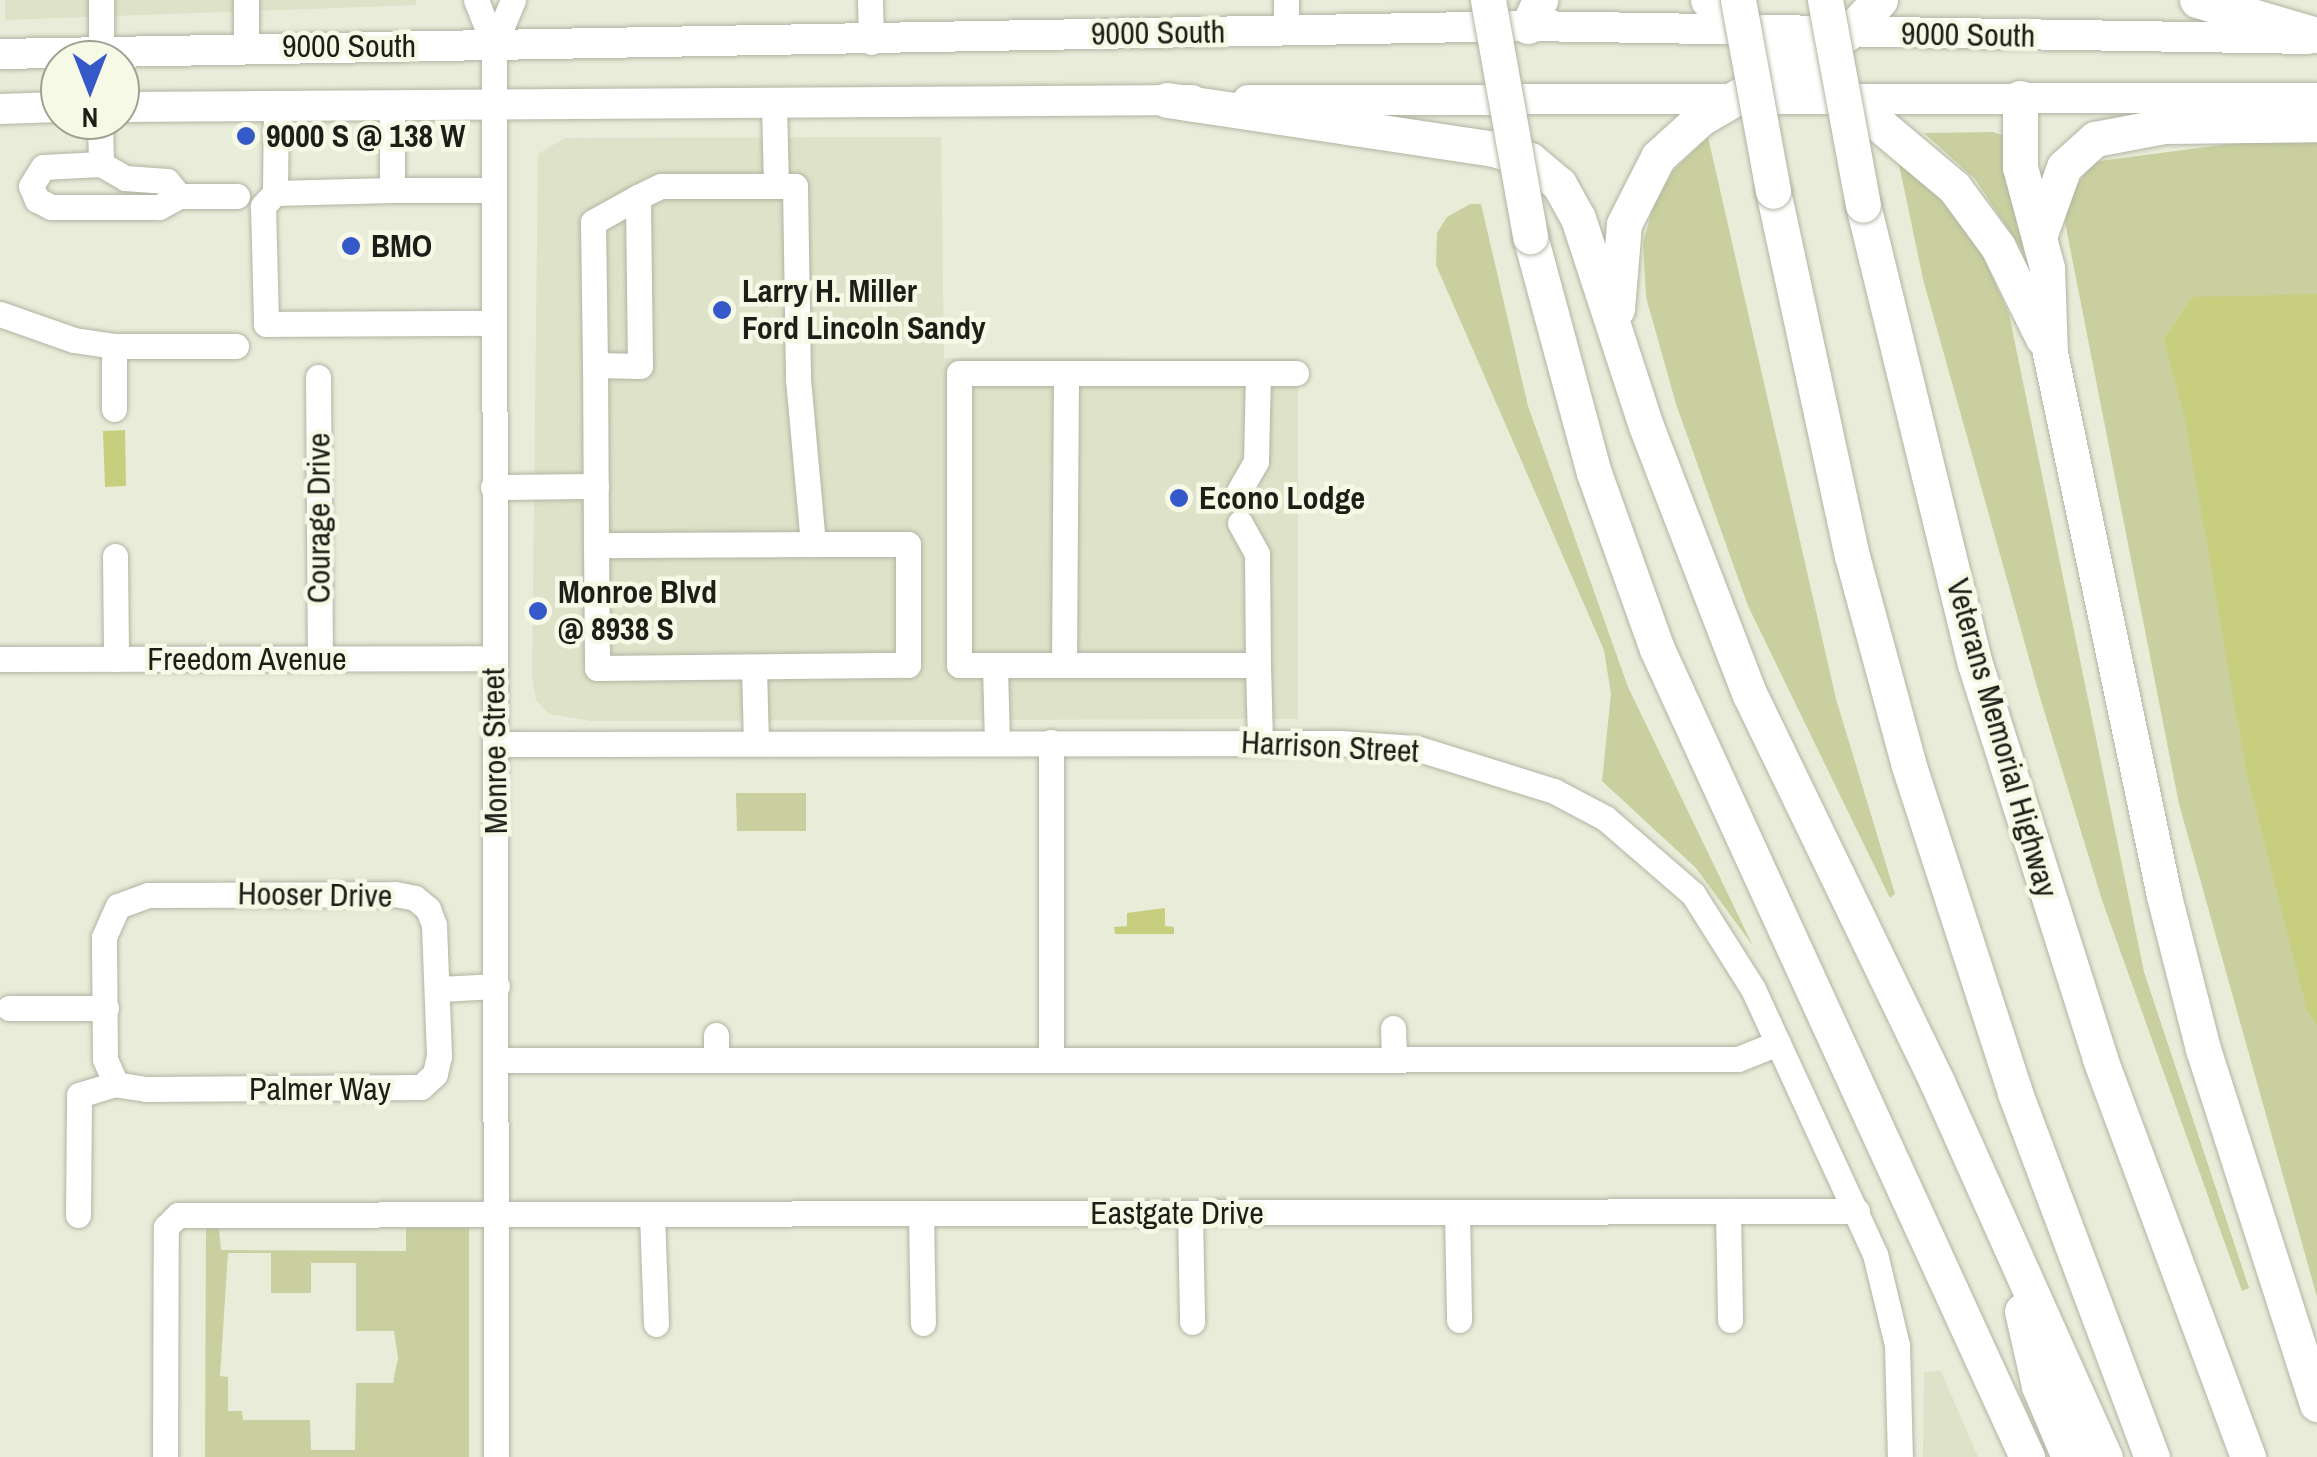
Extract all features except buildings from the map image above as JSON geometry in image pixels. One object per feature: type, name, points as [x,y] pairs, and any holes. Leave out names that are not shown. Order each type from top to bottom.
[{"type":"highway","points":[[1488,0],[1530,236],[1594,473],[1658,648],[2026,1457]]},
{"type":"highway","points":[[1708,0],[1745,15],[1798,62],[1849,98],[1978,216],[2050,353]]},
{"type":"highway","name":"Veterans Memorial Highway","points":[[1825,0],[1863,205],[1981,683],[2100,1059],[2248,1457]]},
{"type":"highway","points":[[1617,325],[1620,250],[1631,198],[1674,138],[1846,34],[1880,0]]},
{"type":"highway","points":[[2196,0],[2317,37]]},
{"type":"highway","points":[[1745,15],[1773,191],[1852,556],[1909,766],[2009,1075],[2152,1457]]},
{"type":"highway","points":[[2020,98],[2020,167],[2040,235],[2050,353],[2164,896],[2203,1049],[2317,1404]]},
{"type":"highway","points":[[1167,100],[1490,148],[1530,160],[1548,171],[1569,199],[1617,325],[1646,426],[1750,695],[2003,1227],[2105,1457]]},
{"type":"highway","points":[[2040,235],[2064,168],[2095,139],[2164,126],[2317,124]]},
{"type":"highway","points":[[2003,1227],[2039,1386],[2069,1457]]},
{"type":"main road","name":"9000 South","points":[[140,50],[871,42],[1286,32],[1534,13],[1745,15],[1846,34],[2317,37]]},
{"type":"main road","name":"9000 South","points":[[0,54],[40,53]]},
{"type":"main road","name":"9000 South","points":[[140,107],[2317,98]]},
{"type":"main road","points":[[0,108],[40,107]]},
{"type":"street","points":[[101,0],[101,40]]},
{"type":"street","points":[[246,0],[246,46]]},
{"type":"street","name":"Monroe Street","points":[[476,0],[494,45],[491,190],[498,986],[496,1457]]},
{"type":"street","name":"Monroe Street","points":[[494,45],[513,0]]},
{"type":"street","points":[[870,0],[871,42]]},
{"type":"street","points":[[1286,0],[1286,32]]},
{"type":"street","points":[[774,104],[776,186]]},
{"type":"street","points":[[276,107],[275,192],[262,206],[266,324],[492,322]]},
{"type":"street","points":[[392,107],[392,190]]},
{"type":"street","points":[[100,140],[101,164]]},
{"type":"street","points":[[179,196],[167,181],[125,178],[101,164],[44,168],[33,178],[32,194],[51,207],[159,207],[179,196],[237,196]]},
{"type":"street","points":[[596,545],[908,544],[908,665],[597,668],[593,222],[661,186],[795,186],[798,379],[813,544]]},
{"type":"street","points":[[275,192],[491,190]]},
{"type":"street","points":[[595,365],[640,366],[638,197]]},
{"type":"street","points":[[0,314],[74,340],[114,346],[236,346]]},
{"type":"street","points":[[114,346],[114,410]]},
{"type":"street","points":[[1239,491],[1256,462],[1258,373]]},
{"type":"street","points":[[1258,665],[959,665],[959,374],[1296,373]]},
{"type":"street","points":[[1064,666],[1066,374]]},
{"type":"street","name":"Courage Drive","points":[[318,377],[320,658]]},
{"type":"street","points":[[493,486],[596,486]]},
{"type":"street","points":[[1240,522],[1258,554],[1260,742]]},
{"type":"street","points":[[115,556],[116,659]]},
{"type":"street","name":"Freedom Avenue","points":[[0,660],[494,658]]},
{"type":"street","points":[[754,666],[756,742]]},
{"type":"street","points":[[996,666],[997,742]]},
{"type":"street","points":[[1051,742],[1051,1060]]},
{"type":"street","name":"Harrison Street","points":[[495,744],[1260,742],[1416,748],[1487,765],[1605,818],[1693,894],[1726,939],[1857,1211],[1889,1300],[1897,1346],[1900,1457]]},
{"type":"street","name":"Hooser Drive","points":[[106,1008],[104,937],[118,906],[148,895],[415,898],[434,924],[439,989]]},
{"type":"street","points":[[439,989],[498,986]]},
{"type":"street","name":"Palmer Way","points":[[116,1084],[146,1089],[421,1087],[435,1074],[440,1056],[439,989]]},
{"type":"street","points":[[10,1008],[106,1008],[105,1059],[116,1084],[79,1095],[78,1215]]},
{"type":"street","points":[[1393,1028],[1394,1059]]},
{"type":"street","points":[[496,1060],[716,1048],[1051,1060],[1738,1059],[1778,1043]]},
{"type":"street","points":[[1728,1211],[1730,1320]]},
{"type":"street","name":"Eastgate Drive","points":[[164,1457],[166,1227],[172,1218],[1857,1211]]},
{"type":"street","points":[[1458,1212],[1459,1320]]},
{"type":"street","points":[[1190,1213],[1192,1322]]},
{"type":"street","points":[[652,1214],[656,1324]]},
{"type":"street","points":[[921,1214],[923,1323]]},
{"type":"shaded area","points":[[5,0],[416,0],[416,5],[5,20]]},
{"type":"shaded area","points":[[1993,132],[2005,136],[2024,253],[1975,179],[1924,133]]},
{"type":"shaded area","points":[[941,137],[944,358],[1298,359],[1298,719],[591,721],[549,714],[536,700],[532,678],[538,154],[565,138]]},
{"type":"shaded area","points":[[1708,137],[1836,699],[1895,894],[1890,898],[1748,606],[1676,404],[1646,297],[1643,243],[1653,207],[1673,171]]},
{"type":"shaded area","points":[[2252,141],[2317,141],[2317,1297],[2179,804],[2065,222],[2067,202],[2092,162]]},
{"type":"shaded area","points":[[1899,164],[1939,197],[1980,249],[2009,314],[2144,972],[2249,1288],[2242,1291],[2102,900],[2039,694],[1923,279]]},
{"type":"shaded area","points":[[1470,204],[1481,204],[1528,406],[1628,687],[1753,946],[1696,868],[1602,781],[1611,694],[1604,650],[1436,265],[1437,233],[1447,217]]},
{"type":"shaded area","points":[[2317,294],[2317,1025],[2307,1010],[2246,770],[2186,423],[2164,339],[2192,297]]},
{"type":"shaded area","points":[[125,430],[126,486],[105,487],[103,431]]},
{"type":"shaded area","points":[[736,793],[806,793],[806,831],[737,831]]},
{"type":"shaded area","points":[[1165,908],[1165,926],[1174,927],[1174,934],[1115,934],[1114,927],[1127,926],[1127,913]]},
{"type":"shaded area","points":[[206,1225],[219,1229],[221,1250],[406,1251],[406,1228],[469,1228],[469,1457],[205,1457]],"holes":[[[228,1253],[271,1253],[271,1293],[311,1293],[311,1263],[356,1263],[356,1331],[394,1331],[398,1358],[393,1383],[356,1383],[355,1450],[311,1450],[310,1420],[243,1420],[242,1411],[228,1411],[228,1377],[220,1376]]]},
{"type":"shaded area","points":[[1941,1371],[1978,1457],[1923,1457],[1924,1372]]},
{"type":"place","name":"9000 S @ 138 W","points":[[246,136]]},
{"type":"place","name":"BMO","points":[[351,246]]},
{"type":"place","name":"Larry H. Miller Ford Lincoln Sandy","points":[[722,310]]},
{"type":"place","name":"Econo Lodge","points":[[1179,498]]},
{"type":"place","name":"Monroe Blvd @ 8938 S","points":[[538,611]]}]
